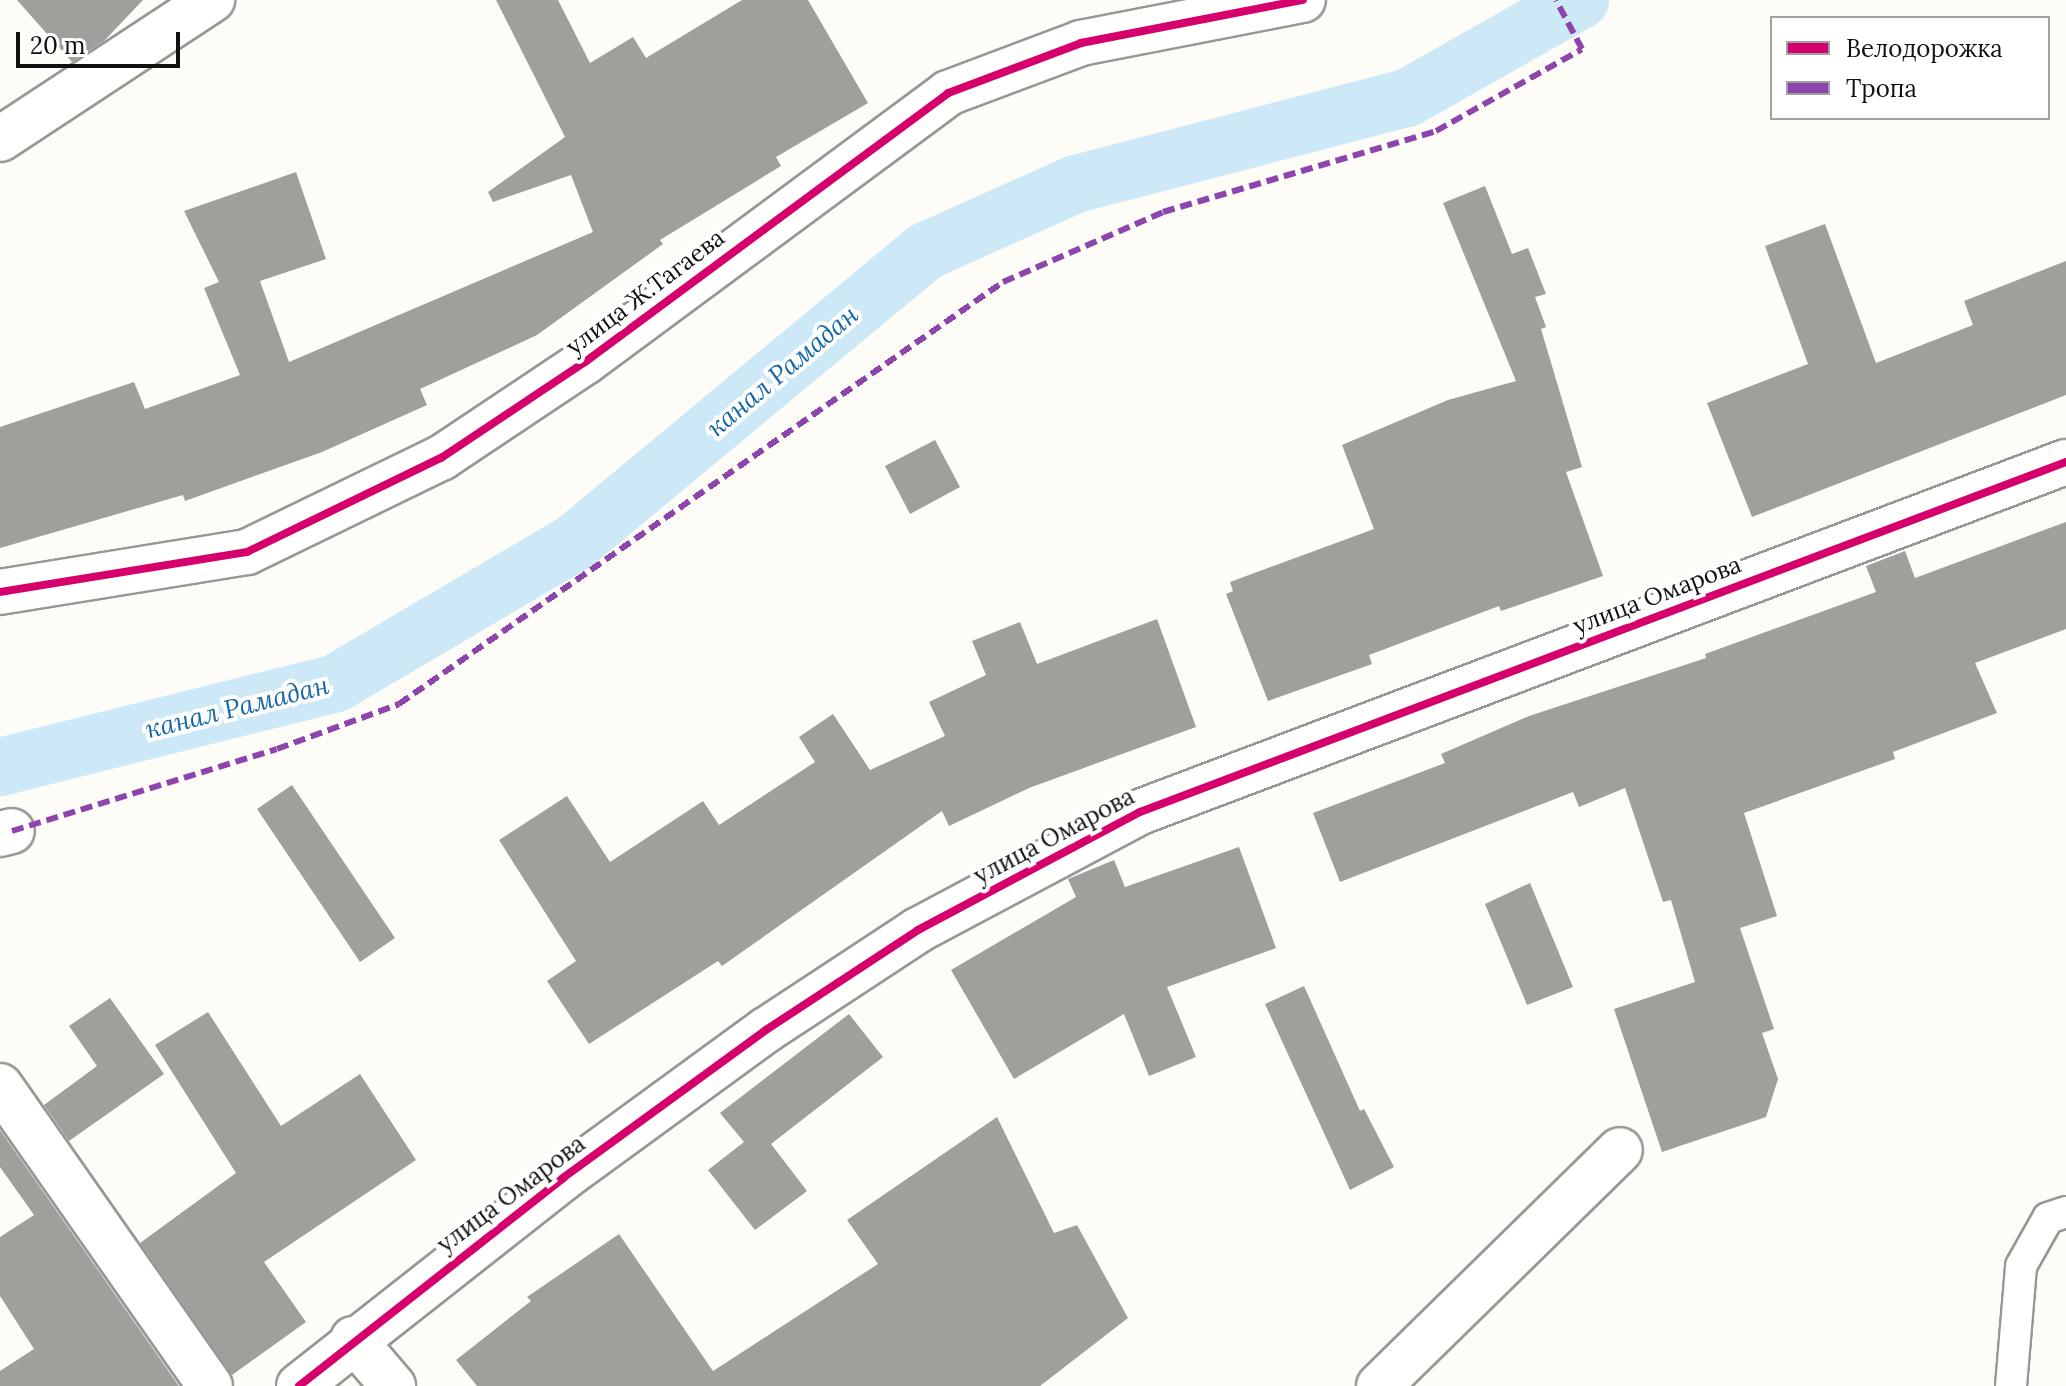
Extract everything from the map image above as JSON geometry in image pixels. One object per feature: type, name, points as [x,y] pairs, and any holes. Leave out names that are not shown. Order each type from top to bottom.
[{"type":"street","points":[[0,139],[212,0]]},
{"type":"street","name":"улица Ж.Тагаева","points":[[0,592],[247,552],[455,450],[585,362],[948,93],[1081,43],[1303,0]]},
{"type":"street","name":"улица Омарова","points":[[299,1386],[353,1339],[766,1030],[918,930],[1140,812],[2066,462]]},
{"type":"street","points":[[0,1086],[210,1386]]},
{"type":"street","points":[[1379,1386],[1620,1150]]},
{"type":"street","points":[[353,1339],[393,1386]]},
{"type":"lane","points":[[2011,1386],[2021,1266],[2048,1218],[2066,1212]]},
{"type":"building","points":[[17,0],[143,0],[104,41],[72,62]]},
{"type":"building","points":[[496,0],[558,0],[590,63],[633,37],[646,58],[742,0],[808,0],[868,103],[776,157],[781,166],[660,240],[663,244],[537,335],[420,389],[427,405],[322,452],[185,501],[183,495],[0,548],[0,427],[134,382],[145,409],[240,375],[204,288],[219,282],[184,211],[296,172],[326,259],[260,281],[289,362],[593,232],[571,175],[493,202],[488,192],[565,137]]},
{"type":"building","points":[[1485,186],[1512,254],[1528,248],[1546,294],[1535,297],[1546,327],[1541,329],[1582,467],[1566,472],[1603,576],[1501,611],[1499,606],[1369,655],[1372,664],[1268,701],[1226,594],[1233,591],[1230,582],[1374,529],[1342,445],[1448,400],[1516,381],[1443,203]]},
{"type":"building","points":[[1825,224],[1876,363],[1973,325],[1964,301],[2066,261],[2066,395],[1752,517],[1707,403],[1808,364],[1765,246]]},
{"type":"building","points":[[935,440],[960,487],[910,514],[885,466]]},
{"type":"building","points":[[2066,522],[2066,629],[1975,663],[1997,713],[1893,752],[1895,759],[1744,813],[1777,916],[1740,928],[1774,1029],[1762,1033],[1778,1079],[1766,1117],[1662,1152],[1614,1009],[1695,982],[1671,900],[1663,902],[1625,788],[1579,807],[1573,792],[1340,882],[1313,813],[1445,763],[1441,754],[1529,716],[1706,658],[1705,654],[1876,592],[1866,566],[1905,551],[1915,578]]},
{"type":"building","points":[[1157,619],[1196,727],[1029,788],[949,826],[942,811],[722,966],[718,961],[589,1044],[547,981],[576,961],[499,840],[567,796],[610,862],[703,801],[719,825],[815,762],[799,737],[833,714],[870,770],[945,736],[929,702],[986,675],[972,641],[1020,622],[1037,664]]},
{"type":"building","points":[[292,785],[395,938],[360,962],[257,809]]},
{"type":"building","points":[[1239,847],[1276,948],[1167,987],[1196,1057],[1149,1076],[1124,1014],[1014,1079],[951,970],[1076,897],[1068,879],[1114,860],[1125,887]]},
{"type":"building","points":[[1530,883],[1573,987],[1527,1005],[1485,904]]},
{"type":"building","points":[[1304,986],[1360,1111],[1364,1109],[1394,1167],[1350,1190],[1265,1004]]},
{"type":"building","points":[[110,998],[164,1074],[69,1141],[44,1105],[97,1066],[69,1026]]},
{"type":"building","points":[[208,1012],[281,1126],[360,1074],[416,1160],[264,1262],[306,1322],[232,1375],[140,1243],[236,1173],[155,1045]]},
{"type":"building","points":[[849,1014],[883,1057],[771,1144],[807,1191],[755,1230],[708,1170],[744,1142],[720,1113]]},
{"type":"building","points":[[997,1117],[1054,1233],[1077,1225],[1128,1318],[1040,1386],[477,1386],[456,1360],[531,1301],[527,1297],[619,1234],[713,1371],[878,1264],[847,1220]]},
{"type":"building","points":[[0,1130],[179,1386],[0,1386],[0,1371],[34,1349],[0,1296],[0,1237],[34,1215],[0,1167]]},
{"type":"waterway","name":"канал Рамадан","points":[[0,767],[336,683],[574,543],[926,251],[1076,184],[1407,98],[1580,0]]},
{"type":"marked path","points":[[12,831],[277,749],[399,704],[1003,282],[1163,212],[1436,131],[1582,49],[1556,0]]},
{"type":"cycle path","points":[[0,592],[247,552],[441,458],[585,362],[948,93],[1081,43],[1303,0]]},
{"type":"cycle path","points":[[299,1386],[563,1178],[766,1030],[918,930],[1140,812],[2066,462]]}]
